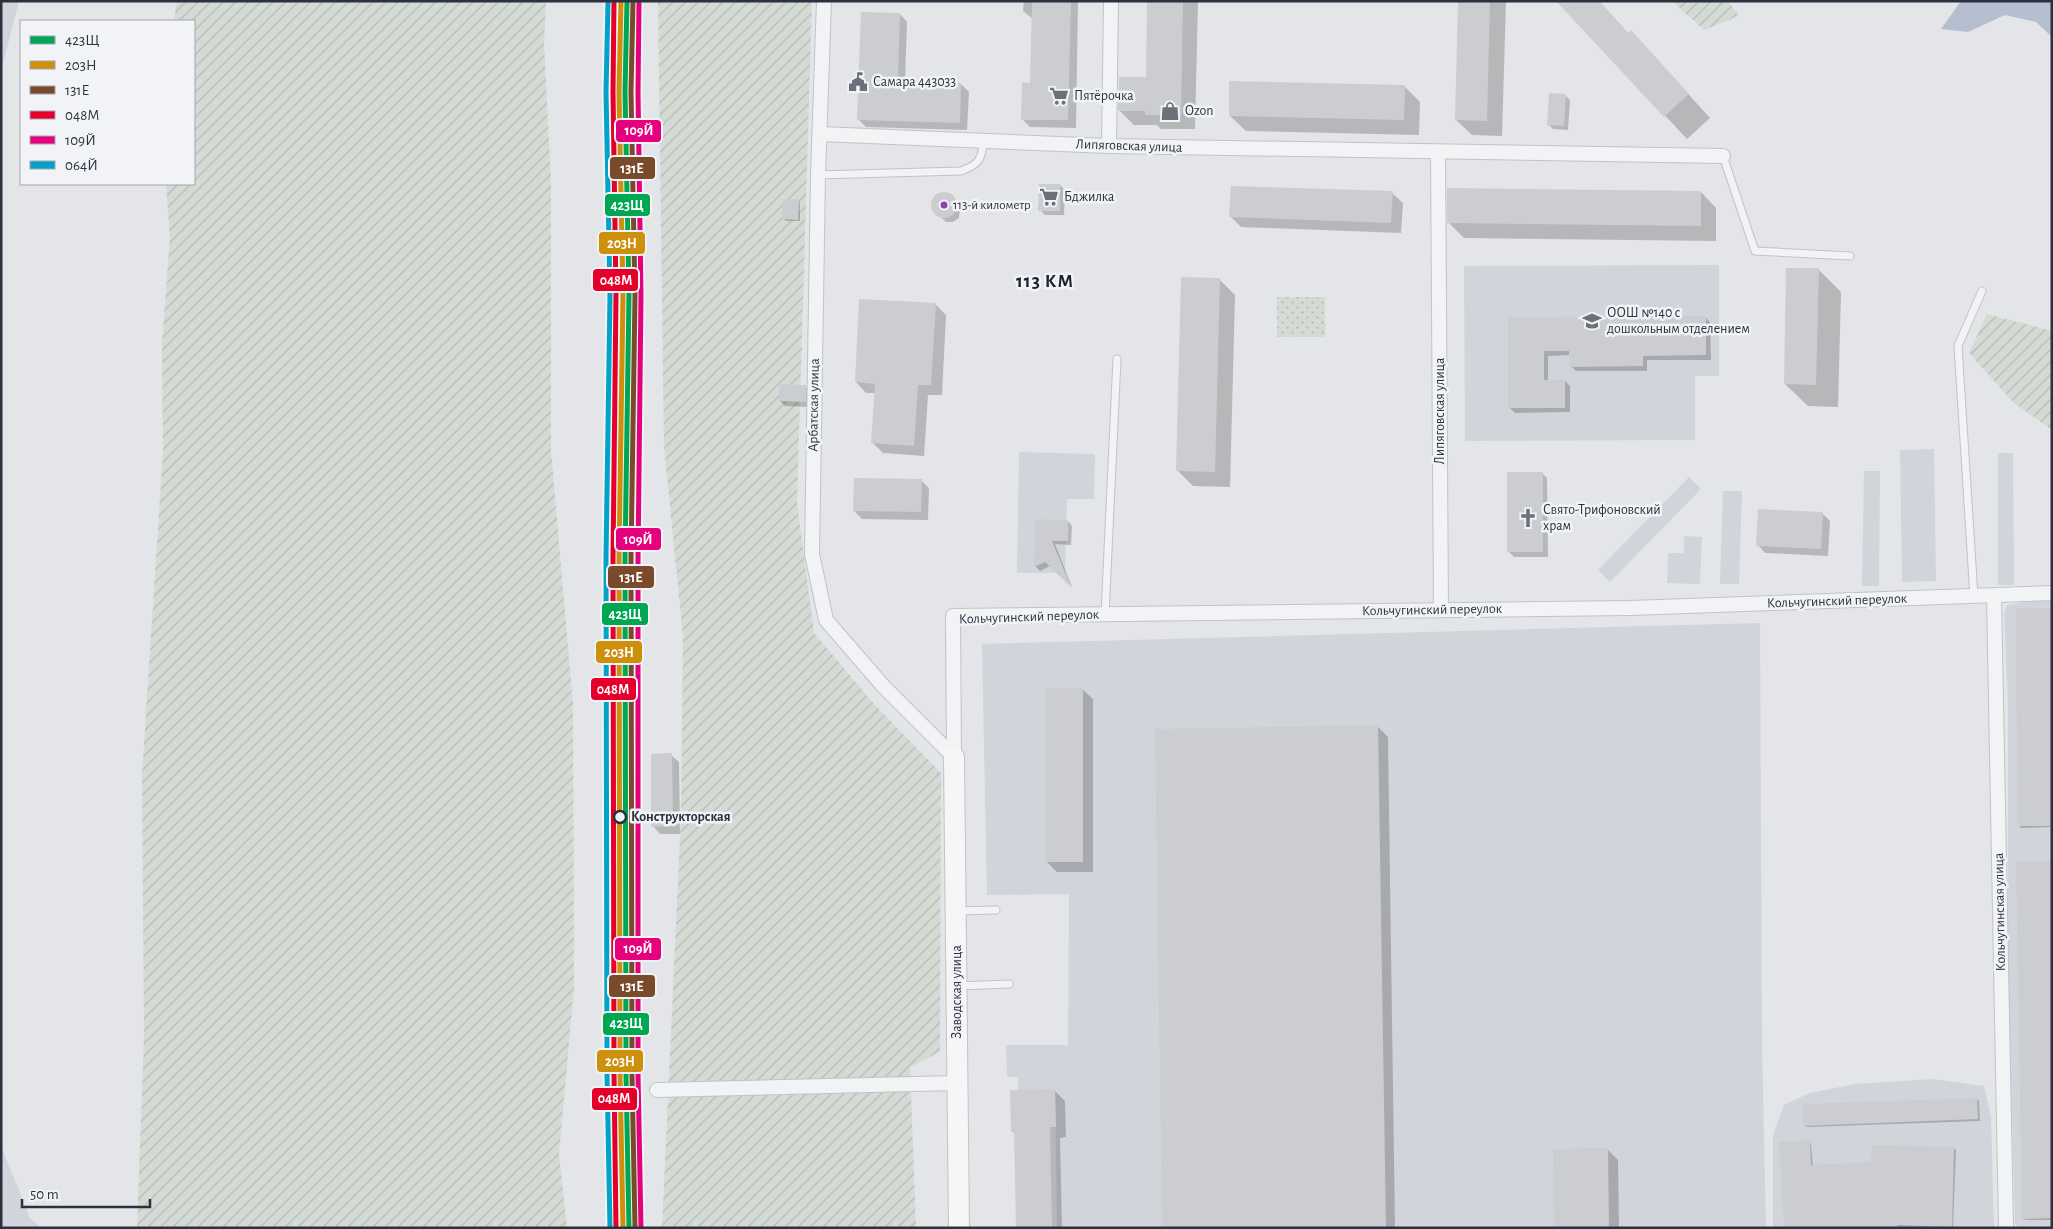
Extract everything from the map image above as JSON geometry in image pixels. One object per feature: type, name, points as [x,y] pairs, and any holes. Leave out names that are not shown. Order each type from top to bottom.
[{"type":"street","name":"Арбатская улица","points":[[824,1],[818,175],[812,554],[826,620],[884,688],[954,757]]},
{"type":"street","points":[[1110,146],[1112,1]]},
{"type":"street","name":"Липяговская улица","points":[[820,134],[1110,146],[1723,156]]},
{"type":"street","name":"Липяговская улица","points":[[1438,152],[1441,610]]},
{"type":"street","name":"Кольчугинский переулок","points":[[954,757],[953,616],[1630,608],[2052,593]]},
{"type":"street","name":"Кольчугинская улица","points":[[1994,596],[2006,1228]]},
{"type":"street","name":"Заводская улица","points":[[954,757],[959,1228]]},
{"type":"street","points":[[657,1090],[957,1083]]},
{"type":"lane","points":[[818,175],[961,171],[975,166],[981,157],[984,140]]},
{"type":"lane","points":[[1723,156],[1755,251],[1850,256]]},
{"type":"lane","points":[[1974,597],[1958,346],[1982,291]]},
{"type":"lane","points":[[1105,614],[1117,359]]},
{"type":"lane","points":[[956,911],[996,910]]},
{"type":"lane","points":[[957,986],[1009,984]]},
{"type":"shaded area","points":[[1,1],[19,1],[1,71]]},
{"type":"shaded area","points":[[177,1],[546,1],[544,42],[551,182],[551,450],[573,704],[574,986],[559,1154],[567,1228],[137,1228],[144,1038],[142,775],[163,451],[162,343],[170,237],[166,185],[195,185],[195,20],[174,20]]},
{"type":"shaded area","points":[[658,1],[812,1],[797,503],[814,633],[874,704],[941,773],[940,1052],[910,1067],[916,1228],[662,1228],[681,816],[683,636],[664,446]]},
{"type":"shaded area","points":[[1672,1],[1728,1],[1739,16],[1704,30]]},
{"type":"shaded area","name":"ООШ №140 с дошкольным отделением","points":[[1719,265],[1719,376],[1695,376],[1695,440],[1465,441],[1464,266]]},
{"type":"shaded area","points":[[1277,297],[1325,297],[1325,337],[1277,337]]},
{"type":"shaded area","points":[[1987,314],[2052,331],[2052,430],[2014,403],[1969,353]]},
{"type":"shaded area","points":[[1934,449],[1936,581],[1902,582],[1900,450]]},
{"type":"shaded area","points":[[1019,452],[1095,454],[1094,499],[1067,499],[1065,573],[1017,573]]},
{"type":"shaded area","points":[[1998,453],[2013,453],[2014,585],[1998,585]]},
{"type":"shaded area","points":[[1864,471],[1880,471],[1879,586],[1862,586]]},
{"type":"shaded area","points":[[1689,477],[1701,489],[1610,582],[1598,570]]},
{"type":"shaded area","points":[[1723,491],[1742,491],[1739,584],[1720,584]]},
{"type":"shaded area","points":[[1684,536],[1702,537],[1700,584],[1667,583],[1668,553],[1684,553]]},
{"type":"shaded area","points":[[2036,600],[2052,601],[2052,1228],[2020,1228],[2015,1224],[2008,965],[2008,704],[2004,613],[2007,605]]},
{"type":"shaded area","points":[[1760,623],[1762,1044],[1766,1228],[1057,1228],[1055,1089],[1018,1090],[1018,1077],[1007,1077],[1006,1045],[1068,1045],[1069,894],[987,895],[982,644]]},
{"type":"shaded area","points":[[1933,1079],[1984,1086],[1991,1117],[1994,1228],[1773,1228],[1773,1135],[1784,1105],[1810,1093],[1855,1084]]},
{"type":"shaded area","points":[[1,1146],[30,1218],[41,1228],[1,1228]]},
{"type":"water","points":[[1961,1],[2052,1],[2052,37],[2036,22],[2005,15],[1968,32],[1941,29]]},
{"type":"building","points":[[1032,1],[1071,1],[1068,120],[1021,120],[1022,82],[1030,83]]},
{"type":"building","points":[[1147,1],[1183,1],[1181,115],[1145,115],[1145,111],[1118,111],[1119,77],[1146,77]]},
{"type":"building","points":[[1458,1],[1490,1],[1487,121],[1455,120]]},
{"type":"building","points":[[1556,1],[1599,1],[1628,33],[1631,30],[1689,94],[1664,117]]},
{"type":"building","points":[[861,12],[900,13],[898,81],[961,83],[960,123],[857,120]]},
{"type":"building","points":[[1229,81],[1405,85],[1404,120],[1229,116]]},
{"type":"building","points":[[1549,93],[1566,94],[1564,126],[1547,125]]},
{"type":"building","name":"Бджилка","points":[[1039,184],[1060,184],[1060,211],[1038,211]]},
{"type":"building","points":[[1231,186],[1393,191],[1391,223],[1229,217]]},
{"type":"building","points":[[1447,188],[1701,191],[1701,226],[1447,223]]},
{"type":"building","points":[[944,192],[953,196],[957,205],[953,214],[944,218],[935,214],[931,205],[935,196]]},
{"type":"building","points":[[783,199],[799,199],[798,220],[782,219]]},
{"type":"building","points":[[1786,268],[1819,268],[1816,385],[1784,384]]},
{"type":"building","points":[[1181,277],[1220,278],[1215,472],[1176,471]]},
{"type":"building","points":[[859,299],[936,303],[931,385],[918,385],[914,446],[871,443],[875,384],[855,382]]},
{"type":"building","points":[[1706,316],[1706,355],[1643,356],[1643,366],[1570,367],[1569,351],[1544,351],[1544,380],[1565,380],[1565,408],[1508,408],[1508,317]]},
{"type":"building","points":[[779,384],[806,385],[806,402],[779,401]]},
{"type":"building","points":[[1507,472],[1543,472],[1543,552],[1507,552]]},
{"type":"building","points":[[854,478],[922,479],[921,512],[853,511]]},
{"type":"building","points":[[1758,509],[1823,512],[1821,549],[1756,546]]},
{"type":"building","points":[[1035,519],[1068,520],[1068,541],[1052,541],[1071,587],[1045,562],[1034,567]]},
{"type":"building","points":[[2016,608],[2052,608],[2052,826],[2017,826]]},
{"type":"building","points":[[1045,688],[1083,688],[1083,862],[1046,862]]},
{"type":"building","points":[[1378,725],[1386,1228],[1162,1228],[1155,729]]},
{"type":"building","points":[[672,753],[673,826],[651,827],[651,754]]},
{"type":"building","points":[[2052,861],[2052,1218],[2022,1219],[2016,862]]},
{"type":"building","points":[[1055,1089],[1056,1127],[1050,1127],[1052,1228],[1016,1228],[1014,1131],[1011,1132],[1010,1090]]},
{"type":"building","points":[[1977,1098],[1978,1119],[1803,1126],[1803,1104]]},
{"type":"building","points":[[1810,1140],[1811,1165],[1871,1162],[1872,1145],[1954,1147],[1952,1227],[1897,1225],[1897,1228],[1784,1228],[1779,1142]]},
{"type":"building","points":[[1608,1148],[1609,1228],[1554,1228],[1553,1149]]},
{"type":"transit line","name":"064Й","points":[[608,1],[606,92],[610,295],[606,558],[607,1074],[610,1228]]},
{"type":"transit line","name":"048М","points":[[614,1],[613,92],[616,295],[613,558],[616,1228]]},
{"type":"transit line","name":"203Н","points":[[621,1],[619,92],[623,295],[619,558],[620,1074],[623,1228]]},
{"type":"transit line","name":"423Щ","points":[[627,1],[625,92],[629,295],[625,558],[626,1074],[629,1228]]},
{"type":"transit line","name":"131Е","points":[[633,1],[631,92],[635,295],[631,558],[632,1074],[635,1228]]},
{"type":"transit line","name":"109Й","points":[[639,1],[638,92],[641,295],[638,558],[638,1074],[641,1228]]},
{"type":"place","name":"Самара 443033","points":[[858,82]]},
{"type":"place","name":"Пятёрочка","points":[[1059,96]]},
{"type":"place","name":"Ozon","points":[[1170,111]]},
{"type":"place","name":"Бджилка","points":[[1049,197]]},
{"type":"place","name":"113-й километр","points":[[944,205]]},
{"type":"place","name":"ООШ №140 с дошкольным отделением","points":[[1592,321]]},
{"type":"place","name":"Свято-Трифоновский храм","points":[[1528,518]]},
{"type":"place","name":"Конструкторская","points":[[620,817]]},
{"type":"district","name":"113 КМ","points":[[1045,281]]}]
